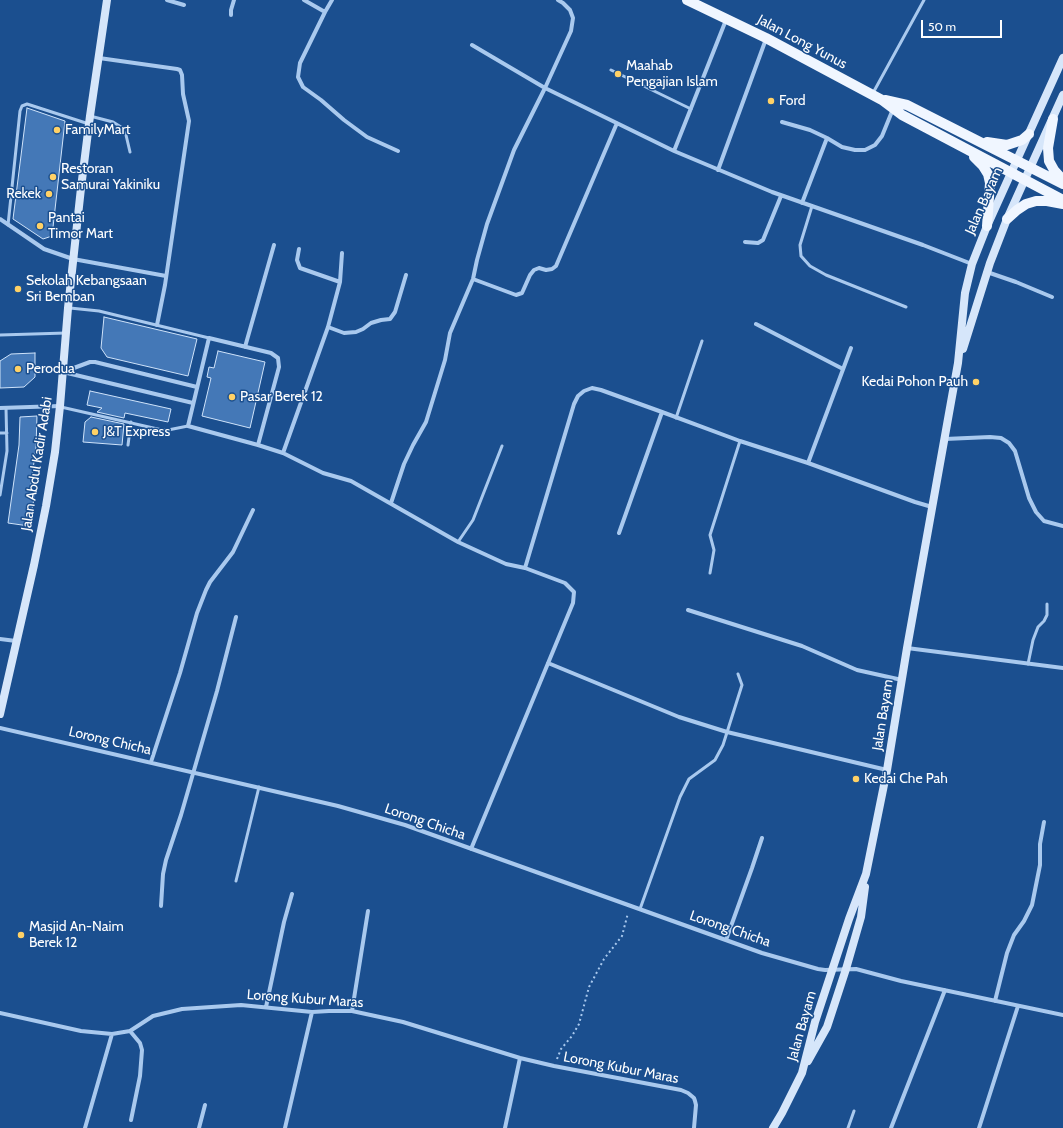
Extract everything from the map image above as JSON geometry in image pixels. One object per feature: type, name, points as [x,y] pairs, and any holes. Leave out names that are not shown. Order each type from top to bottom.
[{"type":"main road","name":"Jalan Abdul Kadir Adabi","points":[[0,714],[46,506],[55,452],[73,259],[98,58],[108,0]]},
{"type":"main road","name":"Jalan Long Yunus","points":[[687,0],[766,38],[882,100],[902,115],[1063,200]]},
{"type":"main road","name":"Jalan Bayam","points":[[773,1128],[802,1073],[815,1022],[866,874],[887,770],[907,648],[945,439],[958,363],[965,293],[972,264],[987,226],[1063,58]]},
{"type":"main road","name":"Jalan Bayam","points":[[958,363],[987,272],[1006,219],[1063,95]]},
{"type":"main road","name":"Jalan Long Yunus","points":[[882,100],[907,105],[1063,184]]},
{"type":"main road","points":[[1053,119],[1048,148],[1049,161],[1054,170],[1063,180]]},
{"type":"main road","points":[[972,138],[1007,145],[1022,140],[1029,134]]},
{"type":"main road","points":[[967,150],[983,166],[988,174],[990,193],[987,226]]},
{"type":"main road","points":[[1006,219],[1026,204],[1036,201],[1047,201],[1063,204]]},
{"type":"main road","points":[[802,1073],[827,1027],[846,969],[861,917],[866,874]]},
{"type":"street","points":[[167,0],[184,6]]},
{"type":"street","points":[[231,15],[234,0]]},
{"type":"street","points":[[304,0],[325,12]]},
{"type":"street","points":[[332,0],[300,63],[298,77],[303,87],[344,120],[367,137],[398,151]]},
{"type":"street","points":[[391,503],[404,464],[426,422],[445,360],[450,333],[473,278],[488,224],[514,150],[571,31],[573,18],[570,10],[558,0]]},
{"type":"street","points":[[674,151],[726,19]]},
{"type":"street","points":[[718,170],[766,38]]},
{"type":"street","points":[[472,45],[545,88],[674,151],[781,196],[923,245],[972,264]]},
{"type":"street","points":[[98,58],[177,69],[180,70],[182,75],[183,94],[189,121],[166,276],[157,325]]},
{"type":"street","points":[[782,122],[810,130],[842,147],[855,150],[865,150],[875,145],[882,136],[893,108]]},
{"type":"street","points":[[473,278],[516,295],[522,293],[530,275],[534,270],[539,268],[546,270],[552,269],[556,266],[617,122]]},
{"type":"street","points":[[802,203],[827,138]]},
{"type":"street","points":[[745,242],[758,243],[763,240],[781,196]]},
{"type":"street","points":[[0,220],[43,248],[73,259],[166,276]]},
{"type":"street","points":[[245,347],[274,244]]},
{"type":"street","points":[[299,249],[297,260],[300,268],[340,282]]},
{"type":"street","points":[[283,453],[328,327],[340,282],[342,252]]},
{"type":"street","points":[[987,272],[1052,296]]},
{"type":"street","points":[[328,327],[344,333],[356,332],[371,323],[390,319],[394,312],[406,276]]},
{"type":"street","points":[[756,324],[843,369]]},
{"type":"street","points":[[258,445],[279,362],[278,358],[271,353],[209,338],[188,426],[283,453],[323,473],[351,481],[458,542],[506,564],[525,568],[565,583],[574,592],[573,603],[471,849]]},
{"type":"street","points":[[808,463],[851,348]]},
{"type":"street","points":[[63,372],[90,362],[95,362],[197,387]]},
{"type":"street","points":[[63,372],[193,403]]},
{"type":"street","points":[[525,568],[574,404],[578,396],[584,391],[592,388],[932,507]]},
{"type":"street","points":[[0,408],[60,406]]},
{"type":"street","points":[[619,533],[662,412]]},
{"type":"street","points":[[945,439],[990,437],[1001,438],[1009,443],[1015,451],[1029,498],[1036,512],[1044,521],[1063,526]]},
{"type":"street","points":[[151,762],[180,673],[197,613],[206,590],[210,582],[233,552],[253,510]]},
{"type":"street","points":[[688,610],[802,646],[857,670],[902,680]]},
{"type":"street","points":[[162,906],[163,874],[166,860],[181,815],[217,691],[236,617]]},
{"type":"street","points":[[0,639],[16,641]]},
{"type":"street","points":[[907,648],[1063,668]]},
{"type":"street","points":[[548,662],[679,717],[727,732],[887,770]]},
{"type":"street","name":"Lorong Chicha","points":[[0,728],[193,771],[338,806],[398,823],[762,953],[818,969],[856,969],[1063,1015]]},
{"type":"street","points":[[995,1001],[1007,954],[1014,935],[1024,921],[1032,905],[1040,865],[1040,844],[1044,822]]},
{"type":"street","points":[[726,940],[762,838]]},
{"type":"street","points":[[266,1007],[284,922],[292,894]]},
{"type":"street","points":[[352,1011],[368,912]]},
{"type":"street","points":[[891,1128],[945,990]]},
{"type":"street","name":"Lorong Kubur Maras","points":[[0,1013],[81,1031],[112,1034],[130,1031],[153,1016],[182,1009],[241,1005],[312,1012],[352,1011],[403,1022],[520,1058],[554,1066],[681,1090],[694,1098],[696,1105],[694,1128]]},
{"type":"street","points":[[979,1128],[1018,1006]]},
{"type":"street","points":[[285,1128],[312,1012]]},
{"type":"street","points":[[130,1031],[140,1043],[142,1050],[140,1076],[131,1120]]},
{"type":"street","points":[[85,1128],[112,1034]]},
{"type":"street","points":[[505,1128],[520,1058]]},
{"type":"street","points":[[199,1128],[204,1105]]},
{"type":"lane","points":[[872,95],[924,0]]},
{"type":"lane","points":[[611,70],[691,109]]},
{"type":"lane","points":[[8,225],[20,111],[22,106],[27,104],[90,120],[113,122],[121,127],[126,135],[130,152]]},
{"type":"lane","points":[[812,206],[800,245],[801,256],[810,266],[826,275],[906,307]]},
{"type":"lane","points":[[68,308],[99,312],[209,338]]},
{"type":"lane","points":[[0,335],[66,333]]},
{"type":"lane","points":[[676,418],[702,341]]},
{"type":"lane","points":[[60,406],[162,430],[188,426]]},
{"type":"lane","points":[[0,495],[7,451],[6,408]]},
{"type":"lane","points":[[128,445],[131,422]]},
{"type":"lane","points":[[0,433],[7,433]]},
{"type":"lane","points":[[710,574],[714,550],[710,535],[740,441]]},
{"type":"lane","points":[[458,542],[473,520],[502,446]]},
{"type":"lane","points":[[1028,664],[1033,640],[1038,627],[1044,621],[1047,614],[1047,604]]},
{"type":"lane","points":[[640,909],[683,791],[689,779],[715,760],[723,745],[742,685],[738,674]]},
{"type":"lane","points":[[236,881],[259,787]]},
{"type":"lane","points":[[848,1128],[854,1111]]},
{"type":"path","points":[[554,1066],[561,1049],[572,1036],[578,1024],[589,987],[604,959],[622,936],[630,906]]},
{"type":"building","points":[[27,108],[65,121],[52,236],[43,239],[13,219]]},
{"type":"building","points":[[104,317],[197,339],[188,376],[107,357],[101,348]]},
{"type":"building","name":"Pasar Berek 12","points":[[218,351],[265,362],[250,428],[202,416],[211,378],[207,377],[209,367],[214,368]]},
{"type":"building","name":"Perodua","points":[[35,353],[35,377],[24,387],[0,388],[0,361],[11,354]]},
{"type":"building","points":[[90,391],[171,409],[168,422],[125,413],[124,418],[97,412],[102,408],[87,405]]},
{"type":"building","points":[[37,416],[36,447],[30,492],[35,493],[29,526],[8,523],[19,445],[20,417]]},
{"type":"building","points":[[91,417],[124,424],[122,445],[83,442],[85,422]]},
{"type":"place","name":"Maahab Pengajian Islam","points":[[618,74]]},
{"type":"place","name":"Ford","points":[[771,101]]},
{"type":"place","name":"FamilyMart","points":[[57,130]]},
{"type":"place","name":"Restoran Samurai Yakiniku","points":[[53,177]]},
{"type":"place","name":"Rekek","points":[[49,194]]},
{"type":"place","name":"Pantai Timor Mart","points":[[40,226]]},
{"type":"place","name":"Sekolah Kebangsaan Sri Bemban","points":[[18,289]]},
{"type":"place","name":"Perodua","points":[[18,369]]},
{"type":"place","name":"Kedai Pohon Pauh","points":[[976,382]]},
{"type":"place","name":"Pasar Berek 12","points":[[232,397]]},
{"type":"place","name":"J&T Express","points":[[95,432]]},
{"type":"place","name":"Kedai Che Pah","points":[[856,779]]},
{"type":"place","name":"Masjid An-Naim Berek 12","points":[[21,935]]}]
